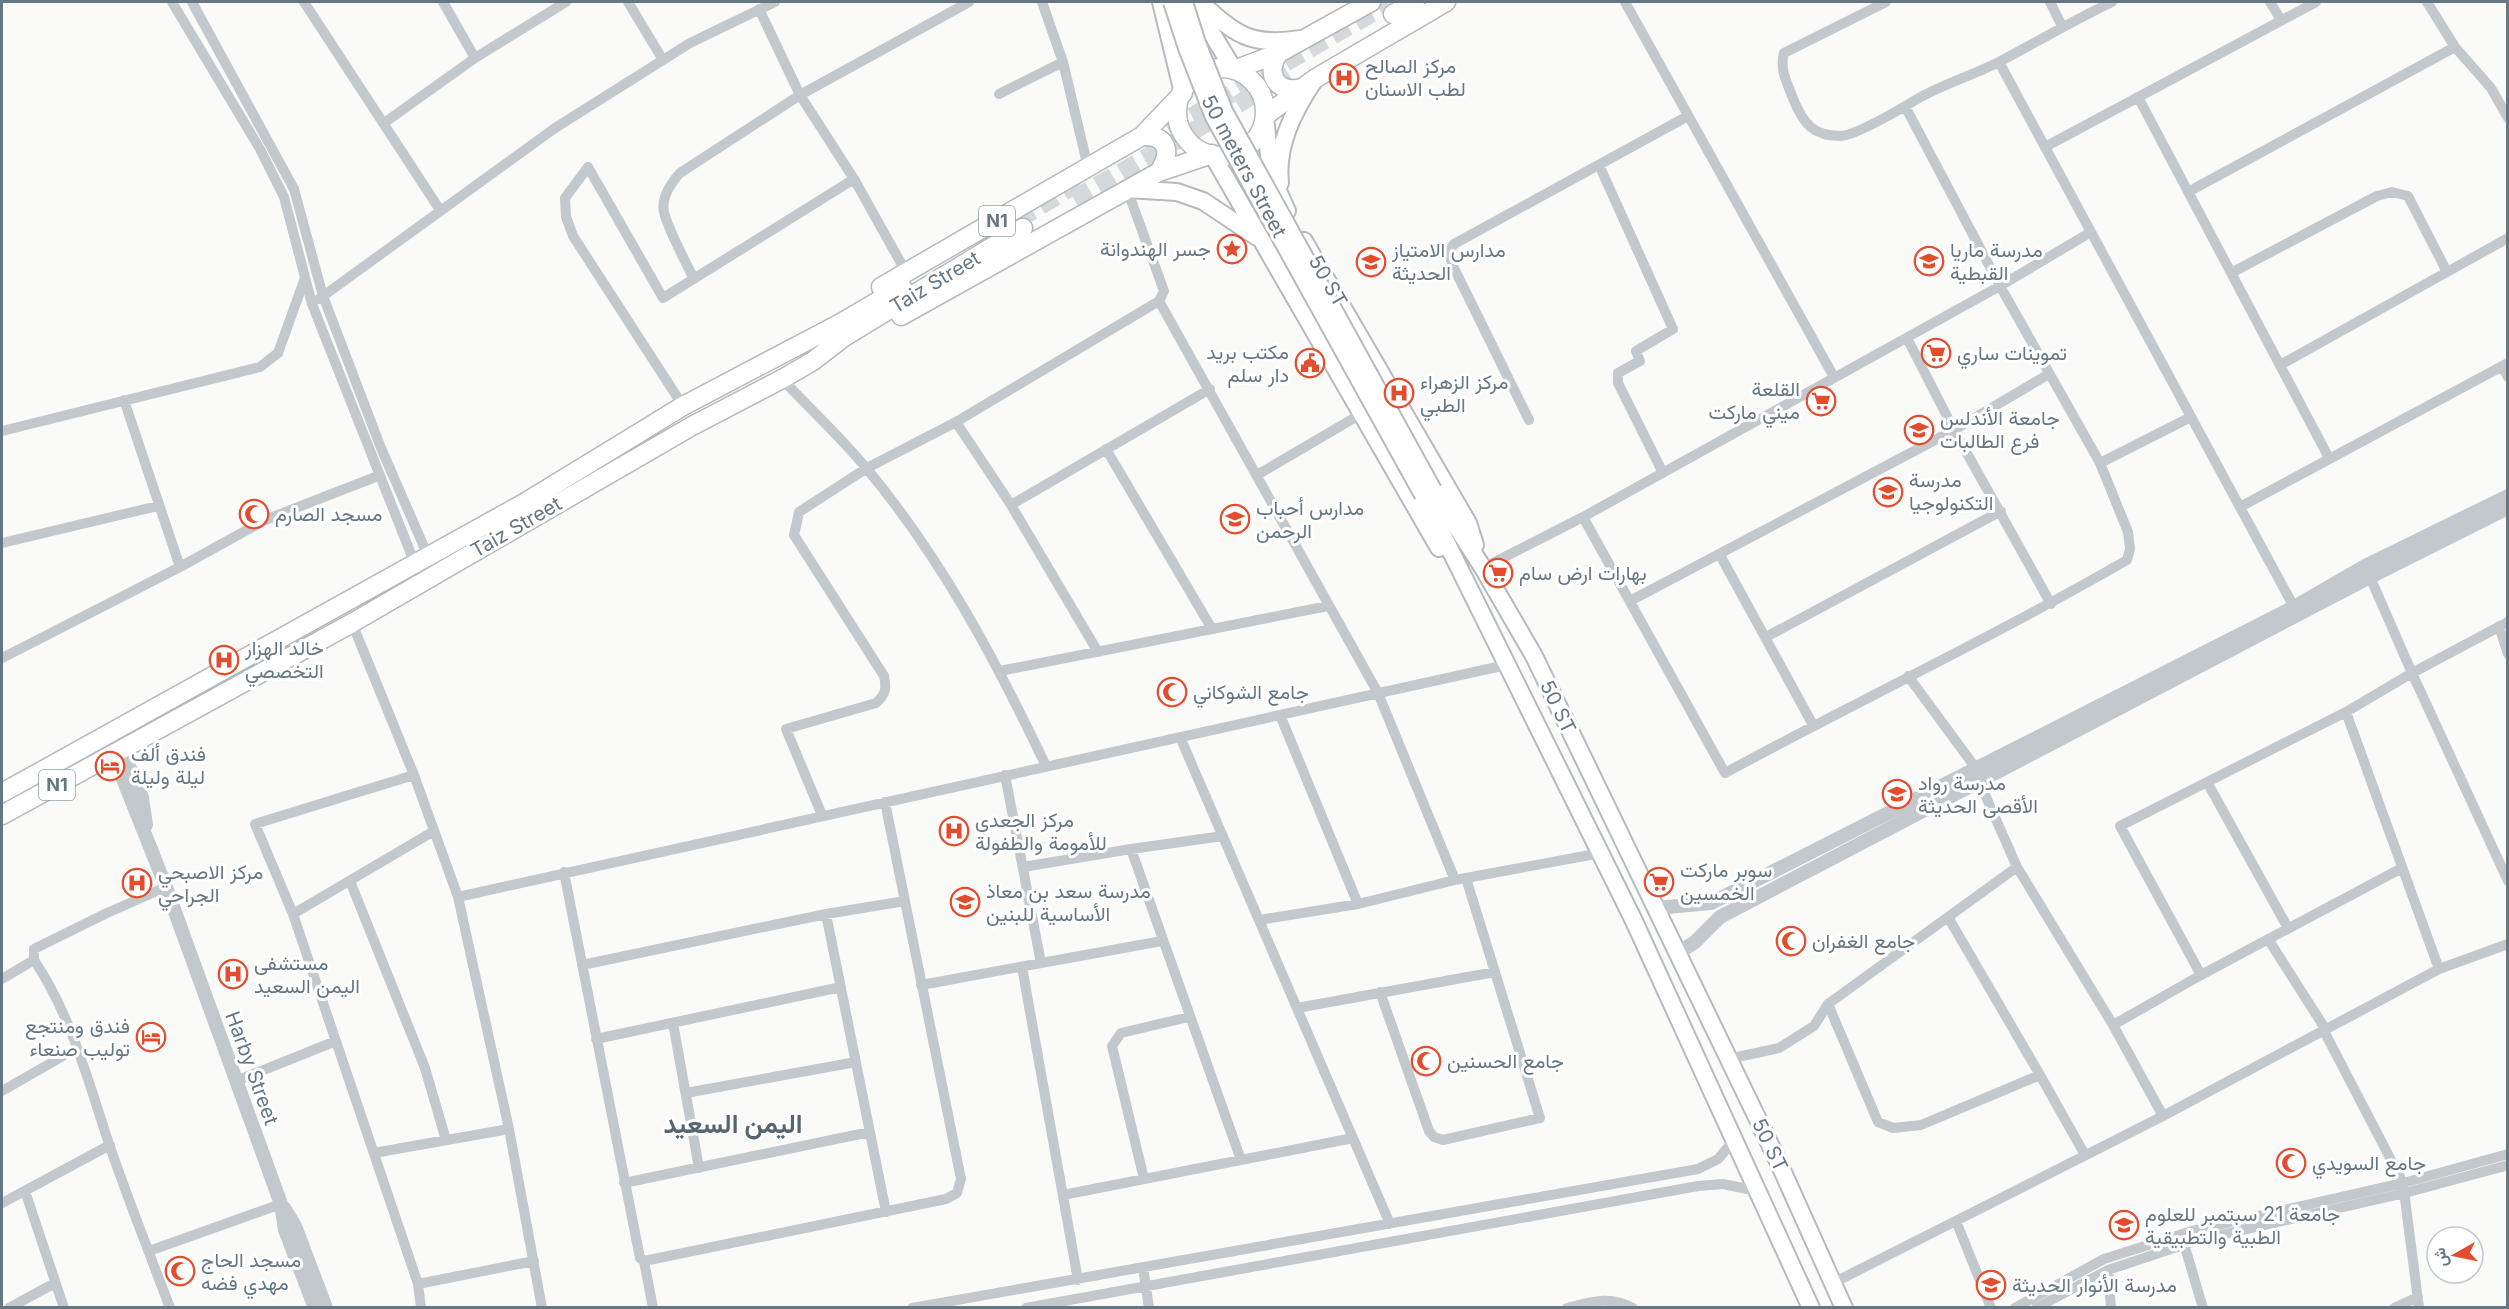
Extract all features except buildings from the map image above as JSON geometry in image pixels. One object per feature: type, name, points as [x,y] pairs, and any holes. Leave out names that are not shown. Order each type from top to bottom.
[{"type":"highway","points":[[1234,69],[1248,77],[1259,89],[1265,104],[1265,116],[1259,135],[1248,147],[1233,154],[1212,154],[1195,147],[1180,127],[1178,111],[1189,82],[1202,72],[1218,68],[1234,69],[1280,53],[1386,5],[1415,2]]},
{"type":"highway","points":[[1265,116],[1309,83],[1446,2]]},
{"type":"highway","points":[[1280,53],[1273,61],[1272,71],[1275,81],[1283,88],[1292,90],[1309,83]]},
{"type":"highway","name":"N1","points":[[805,341],[834,316],[906,272],[1142,136],[1183,93]]},
{"type":"highway","points":[[1142,136],[1152,136],[1161,141],[1167,149],[1167,160],[1159,171]]},
{"type":"highway","name":"N1","points":[[813,361],[849,345],[1159,171],[1212,154]]},
{"type":"highway","name":"Taiz Street","points":[[2,793],[421,560],[530,509],[782,380],[813,361],[844,337],[1020,224],[839,324],[683,406],[530,509],[352,623],[2,815]]},
{"type":"main road","name":"50 meters Street","points":[[1165,2],[1187,48],[1214,117],[1428,493],[1483,568]]},
{"type":"main road","points":[[1165,2],[1176,7],[1191,2]]},
{"type":"main road","points":[[1165,2],[1183,93]]},
{"type":"main road","name":"50 meters Street","points":[[1184,2],[1197,44],[1224,111],[1428,493],[1464,579]]},
{"type":"main road","points":[[1198,2],[1228,28],[1249,39],[1278,43],[1307,39]]},
{"type":"main road","points":[[1198,2],[1208,27],[1234,69]]},
{"type":"main road","points":[[1250,222],[1253,211],[1260,203],[1271,200],[1282,202],[1279,173],[1287,128],[1309,83]]},
{"type":"main road","name":"50 ST","points":[[1265,116],[1269,167],[1282,202],[1468,523],[1483,568],[1534,656],[1778,1161],[1844,1308]]},
{"type":"main road","name":"50 ST","points":[[1212,154],[1434,542],[1464,579],[1634,921],[1811,1308]]},
{"type":"main road","points":[[1127,189],[1177,192],[1203,201],[1260,239]]},
{"type":"main road","points":[[1634,921],[1656,908]]},
{"type":"street","points":[[172,2],[260,149],[284,197],[312,304],[378,476],[421,560]]},
{"type":"street","points":[[192,2],[294,189],[323,297],[421,560]]},
{"type":"street","points":[[304,2],[440,210]]},
{"type":"street","points":[[443,2],[475,58]]},
{"type":"street","points":[[384,123],[475,58],[566,2]]},
{"type":"street","points":[[628,2],[663,60]]},
{"type":"street","points":[[312,304],[555,128],[690,43],[775,2]]},
{"type":"street","points":[[693,279],[664,212],[666,196],[671,183],[680,173],[800,95],[969,2]]},
{"type":"street","points":[[1042,2],[1063,62],[1086,159],[1091,166]]},
{"type":"street","points":[[1625,2],[1834,378]]},
{"type":"street","points":[[1886,2],[1784,53],[1781,69],[1806,125],[1822,134],[1844,136],[1906,108],[1919,98],[1999,62],[2062,26],[2112,2]]},
{"type":"street","points":[[2050,2],[2062,26]]},
{"type":"street","points":[[2270,2],[2281,20]]},
{"type":"street","points":[[2045,147],[2316,2]]},
{"type":"street","points":[[2427,2],[2455,47],[2504,101],[2508,118]]},
{"type":"street","points":[[759,9],[800,95],[854,179],[906,272]]},
{"type":"street","points":[[2188,192],[2455,47]]},
{"type":"street","points":[[999,94],[1063,62]]},
{"type":"street","points":[[1999,62],[2294,607]]},
{"type":"street","points":[[2138,97],[2329,458]]},
{"type":"street","points":[[1583,517],[1725,773],[1813,725],[2051,603],[2127,560],[2130,549],[2128,532],[2100,463],[2000,286],[1906,108]]},
{"type":"street","points":[[1529,420],[1452,264],[1451,248],[1454,244],[1688,116]]},
{"type":"street","points":[[1599,165],[1673,329],[1636,351],[1640,361],[1618,373],[1618,383],[1663,473]]},
{"type":"street","points":[[683,406],[573,236],[566,217],[565,198],[588,167],[663,298],[854,179]]},
{"type":"street","points":[[822,815],[786,729],[876,703],[884,696],[886,686],[884,676],[794,535],[799,512],[867,468],[956,422],[1159,301],[1164,291],[1127,189]]},
{"type":"street","points":[[2231,273],[2377,196],[2392,192],[2408,196],[2447,272]]},
{"type":"street","points":[[1483,568],[1663,473],[2000,286],[2091,232]]},
{"type":"street","points":[[2280,365],[2508,238]]},
{"type":"street","points":[[2,430],[260,367],[278,353],[305,278]]},
{"type":"street","points":[[1159,301],[1378,693],[1460,879],[1495,972],[1540,1118],[1443,1140],[1434,1137],[1429,1131],[1380,992]]},
{"type":"street","points":[[1907,338],[1954,430],[2051,603]]},
{"type":"street","points":[[2240,507],[2505,365],[2508,377]]},
{"type":"street","points":[[1630,601],[1954,430],[2049,374]]},
{"type":"street","points":[[782,380],[867,468],[940,568],[1000,671],[1046,766]]},
{"type":"street","points":[[1011,505],[1210,389]]},
{"type":"street","points":[[124,400],[180,567]]},
{"type":"street","points":[[1257,475],[1361,414]]},
{"type":"street","points":[[2100,463],[2192,417]]},
{"type":"street","points":[[956,422],[1011,505],[1098,652]]},
{"type":"street","points":[[1107,449],[1212,629]]},
{"type":"street","points":[[2,657],[180,567],[265,520],[378,476]]},
{"type":"street","points":[[1656,908],[1711,903],[1975,767],[2039,743],[2508,496]]},
{"type":"street","points":[[2,543],[158,506]]},
{"type":"street","points":[[1678,953],[1695,942],[1720,916],[1979,781],[2039,743],[2294,607],[2367,571],[2508,508]]},
{"type":"street","points":[[1766,637],[2001,511]]},
{"type":"street","points":[[1719,555],[1813,725]]},
{"type":"street","points":[[2367,571],[2508,881]]},
{"type":"street","points":[[1000,671],[1328,606]]},
{"type":"street","points":[[352,623],[414,775],[458,897],[509,1129],[542,1308]]},
{"type":"street","points":[[2201,975],[2120,826],[2346,712],[2503,624],[2508,654]]},
{"type":"street","points":[[458,897],[1506,665]]},
{"type":"street","points":[[1908,676],[1975,767]]},
{"type":"street","points":[[2346,712],[2439,969]]},
{"type":"street","points":[[1280,715],[1358,904]]},
{"type":"street","points":[[1180,737],[1390,1224]]},
{"type":"street","name":"Harby Street","points":[[118,752],[132,807],[166,887],[281,1204],[285,1230],[315,1308]]},
{"type":"street","points":[[414,775],[255,824],[293,914],[418,1284],[421,1308]]},
{"type":"street","points":[[1005,775],[1041,963]]},
{"type":"street","points":[[1979,781],[2017,867],[2113,1025],[2163,1116]]},
{"type":"street","points":[[2206,782],[2288,928]]},
{"type":"street","points":[[644,1261],[946,1199],[957,1193],[961,1179],[885,802]]},
{"type":"street","points":[[293,914],[434,831]]},
{"type":"street","points":[[1023,867],[1223,836]]},
{"type":"street","points":[[1131,849],[1241,1160]]},
{"type":"street","points":[[1259,920],[1358,904],[1460,879],[1601,853]]},
{"type":"street","points":[[1728,1059],[1779,1048],[1814,1026],[1828,1004],[2017,867]]},
{"type":"street","points":[[2113,1025],[2201,975],[2402,868]]},
{"type":"street","points":[[564,872],[624,1183],[640,1258],[644,1261],[653,1308]]},
{"type":"street","points":[[350,881],[425,1068],[446,1140]]},
{"type":"street","points":[[166,887],[34,949],[34,960],[46,978],[77,1048],[110,1145],[171,1308]]},
{"type":"street","points":[[582,965],[826,914],[905,901]]},
{"type":"street","points":[[826,914],[886,1212]]},
{"type":"street","points":[[1948,916],[2085,1155]]},
{"type":"street","points":[[2268,939],[2325,1030],[2404,1188],[2419,1302],[2394,1308]]},
{"type":"street","points":[[921,985],[1162,941]]},
{"type":"street","points":[[1833,1283],[2163,1116],[2439,969],[2508,944]]},
{"type":"street","points":[[2,979],[34,960]]},
{"type":"street","points":[[1022,967],[1078,1280]]},
{"type":"street","points":[[1297,1008],[1495,972]]},
{"type":"street","points":[[596,1039],[841,987]]},
{"type":"street","points":[[1828,1004],[1878,1122],[1893,1128],[1921,1125],[2040,1075]]},
{"type":"street","points":[[1144,1179],[1112,1046],[1121,1033],[1189,1017]]},
{"type":"street","points":[[673,1023],[699,1168]]},
{"type":"street","points":[[236,1081],[336,1041]]},
{"type":"street","points":[[2,1091],[77,1048]]},
{"type":"street","points":[[686,1093],[856,1062]]},
{"type":"street","points":[[374,1153],[509,1129]]},
{"type":"street","points":[[624,1183],[870,1132]]},
{"type":"street","points":[[1063,1195],[1353,1138]]},
{"type":"street","points":[[912,1308],[1698,1169],[1718,1159],[1735,1139]]},
{"type":"street","points":[[2,1203],[110,1145]]},
{"type":"street","points":[[2036,1308],[2108,1270],[2184,1244],[2404,1188],[2508,1154]]},
{"type":"street","points":[[2015,1308],[2104,1260],[2192,1231],[2508,1165]]},
{"type":"street","points":[[1026,1308],[1698,1186],[1723,1184],[1757,1191]]},
{"type":"street","points":[[25,1191],[64,1308]]},
{"type":"street","points":[[149,1251],[281,1204]]},
{"type":"street","name":"Harby Street","points":[[281,1204],[295,1226],[326,1308]]},
{"type":"street","points":[[1498,1204],[1501,1222]]},
{"type":"street","points":[[1956,1221],[1991,1308]]},
{"type":"street","points":[[2184,1244],[2203,1308]]},
{"type":"street","points":[[418,1284],[534,1261]]},
{"type":"street","points":[[1143,1267],[1149,1308]]},
{"type":"street","points":[[2108,1270],[2111,1308]]},
{"type":"street","points":[[9,1308],[56,1282]]},
{"type":"street","points":[[1567,1308],[1603,1299],[1624,1303],[1633,1308]]},
{"type":"tunnel","points":[[1145,143],[1388,4]]},
{"type":"tunnel","points":[[1074,199],[1221,115],[1288,73]]},
{"type":"tunnel","points":[[1017,220],[1085,179]]},
{"type":"place","name":"مركز الصالح لطب الاسنان","points":[[1344,78]]},
{"type":"place","name":"جسر الهندوانة","points":[[1232,249]]},
{"type":"place","name":"مدرسة ماريا القبطية","points":[[1929,261]]},
{"type":"place","name":"مدارس الامتياز الحديثة","points":[[1371,262]]},
{"type":"place","name":"تموينات ساري","points":[[1936,353]]},
{"type":"place","name":"مكتب بريد دار سلم","points":[[1310,363]]},
{"type":"place","name":"مركز الزهراء الطبي","points":[[1399,393]]},
{"type":"place","name":"القلعة ميني ماركت","points":[[1821,401]]},
{"type":"place","name":"جامعة الأندلس فرع الطالبات","points":[[1919,430]]},
{"type":"place","name":"مدرسة التكنولوجيا","points":[[1888,492]]},
{"type":"place","name":"مسجد الصارم","points":[[254,514]]},
{"type":"place","name":"مدارس أحباب الرحمن","points":[[1235,519]]},
{"type":"place","name":"بهارات ارض سام","points":[[1498,573]]},
{"type":"place","name":"خالد الهزار التخصصي","points":[[224,660]]},
{"type":"place","name":"جامع الشوكاني","points":[[1172,692]]},
{"type":"place","name":"فندق ألف ليلة وليلة","points":[[110,766]]},
{"type":"place","name":"مدرسة رواد الأقصى الحديثة","points":[[1897,794]]},
{"type":"place","name":"مركز الجعدي للأمومة والطفولة","points":[[954,831]]},
{"type":"place","name":"سوبر ماركت الخمسين","points":[[1659,882]]},
{"type":"place","name":"مركز الاصبحي الجراحي","points":[[137,883]]},
{"type":"place","name":"مدرسة سعد بن معاذ الأساسية للبنين","points":[[965,902]]},
{"type":"place","name":"جامع الغفران","points":[[1791,941]]},
{"type":"place","name":"مستشفى اليمن السعيد","points":[[233,974]]},
{"type":"place","name":"فندق ومنتجع توليب صنعاء","points":[[151,1037]]},
{"type":"place","name":"جامع الحسنين","points":[[1426,1061]]},
{"type":"place","name":"جامع السويدي","points":[[2291,1163]]},
{"type":"place","name":"جامعة 21 سبتمبر للعلوم الطبية والتطبيقية","points":[[2124,1225]]},
{"type":"place","name":"مسجد الحاج مهدي فضه","points":[[180,1271]]},
{"type":"place","name":"مدرسة الأنوار الحديثة","points":[[1991,1285]]},
{"type":"district","name":"اليمن السعيد","points":[[733,1124]]}]
